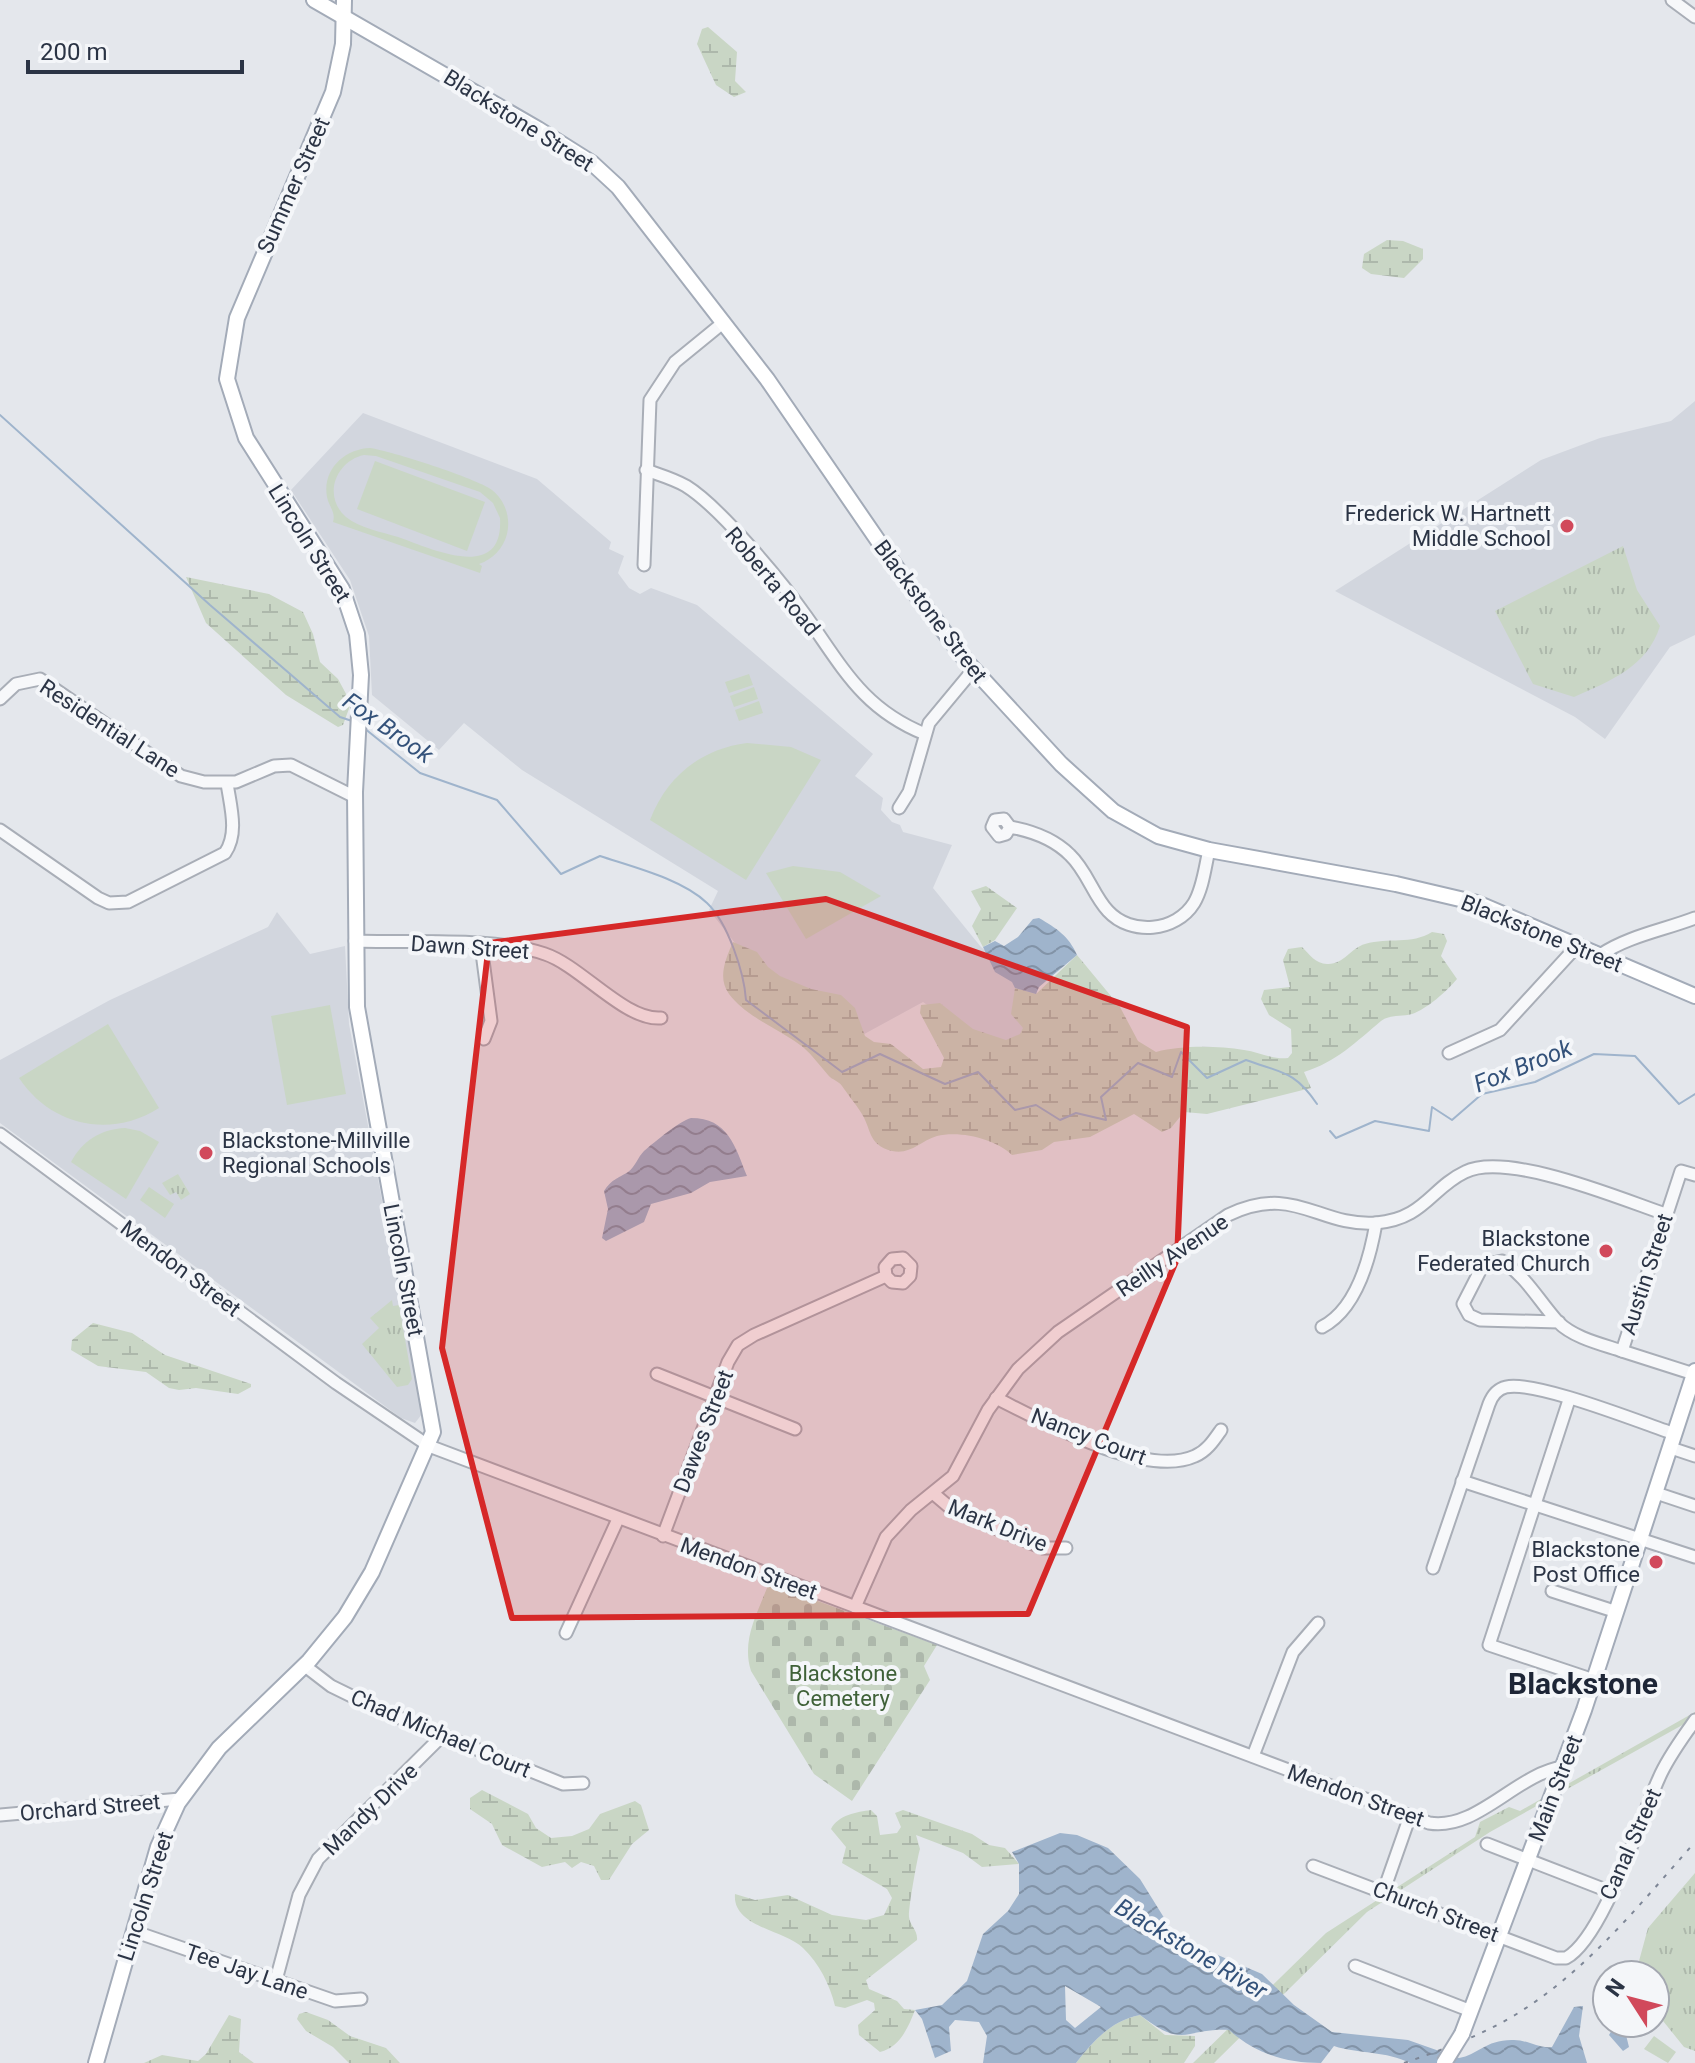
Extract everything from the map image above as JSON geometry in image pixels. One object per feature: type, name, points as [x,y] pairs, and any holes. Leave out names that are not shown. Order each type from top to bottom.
[{"type":"main road","name":"Blackstone Street","points":[[314,0],[592,163],[634,204],[724,322],[919,601],[973,670],[1061,764],[1113,811],[1158,836],[1209,850],[1461,899],[1695,996]]},
{"type":"main road","name":"Summer Street","points":[[229,367],[237,318],[333,92],[342,55],[344,0]]},
{"type":"main road","name":"Lincoln Street","points":[[96,2063],[158,1847],[180,1799],[219,1748],[305,1666],[340,1624],[367,1582],[433,1432],[431,1407],[360,1033],[355,941],[355,797],[361,662],[348,602],[322,553],[246,438],[228,390],[229,367]]},
{"type":"main road","name":"Main Street","points":[[1444,2063],[1462,2034],[1563,1767],[1617,1612],[1694,1372]]},
{"type":"street","points":[[1672,0],[1695,17]]},
{"type":"street","points":[[644,565],[647,418],[653,392],[675,362],[724,322]]},
{"type":"street","name":"Roberta Road","points":[[646,470],[685,485],[704,501],[783,585],[862,696],[883,715],[925,734]]},
{"type":"street","points":[[899,808],[909,792],[925,734],[941,706],[973,670]]},
{"type":"street","name":"Residential Lane","points":[[0,699],[16,684],[40,679],[181,776],[227,783],[274,766],[291,765],[355,797]]},
{"type":"street","points":[[0,830],[98,898],[109,903],[128,902],[225,853],[231,844],[232,827],[227,783]]},
{"type":"street","points":[[1010,827],[1043,837],[1069,854],[1117,919],[1144,928],[1168,923],[1182,915],[1197,896],[1209,850]]},
{"type":"street","points":[[1600,955],[1617,943],[1661,932],[1695,918]]},
{"type":"street","name":"Dawn Street","points":[[355,941],[481,945],[546,954],[576,970],[640,1015],[661,1018]]},
{"type":"street","points":[[481,945],[491,1021],[484,1039]]},
{"type":"street","points":[[1449,1053],[1500,1030],[1578,945]]},
{"type":"street","name":"Mendon Street","points":[[0,1134],[336,1383],[429,1446],[1410,1816],[1449,1824],[1544,1772],[1563,1767]]},
{"type":"street","name":"Reilly Avenue","points":[[855,1607],[886,1537],[911,1510],[934,1494],[960,1467],[996,1398],[1018,1369],[1058,1332],[1242,1209],[1280,1202],[1350,1220],[1376,1223],[1417,1210],[1461,1173],[1488,1167],[1554,1177],[1665,1214]]},
{"type":"street","name":"Austin Street","points":[[1694,1372],[1622,1351],[1681,1171],[1695,1175]]},
{"type":"street","points":[[1322,1327],[1338,1316],[1365,1270],[1376,1223]]},
{"type":"street","points":[[1559,1322],[1480,1320],[1469,1315],[1463,1304],[1483,1265],[1502,1261],[1546,1303],[1559,1322],[1591,1341],[1622,1351]]},
{"type":"street","name":"Dawes Street","points":[[663,1536],[732,1355],[748,1338],[886,1276]]},
{"type":"street","points":[[657,1374],[795,1429]]},
{"type":"street","points":[[1433,1568],[1489,1404],[1499,1389],[1526,1388],[1569,1400],[1673,1441],[1695,1456]]},
{"type":"street","name":"Nancy Court","points":[[996,1398],[1109,1448],[1155,1462],[1194,1457],[1207,1448],[1221,1430]]},
{"type":"street","points":[[1569,1400],[1489,1645],[1594,1680]]},
{"type":"street","points":[[1462,1481],[1695,1557]]},
{"type":"street","points":[[1656,1493],[1695,1506]]},
{"type":"street","name":"Mark Drive","points":[[934,1494],[954,1511],[1043,1548],[1066,1548]]},
{"type":"street","points":[[566,1633],[618,1519]]},
{"type":"street","points":[[1552,1591],[1617,1612]]},
{"type":"street","points":[[1253,1756],[1293,1652],[1318,1623]]},
{"type":"street","name":"Chad Michael Court","points":[[305,1666],[331,1686],[444,1734],[563,1784],[583,1783]]},
{"type":"street","name":"Canal Street","points":[[1558,1958],[1566,1958],[1579,1949],[1611,1892],[1660,1776],[1695,1720]]},
{"type":"street","name":"Mandy Drive","points":[[276,1980],[299,1895],[318,1859],[444,1734]]},
{"type":"street","name":"Orchard Street","points":[[0,1815],[180,1799]]},
{"type":"street","points":[[1384,1890],[1410,1816]]},
{"type":"street","points":[[1487,1844],[1611,1892]]},
{"type":"street","name":"Church Street","points":[[1313,1866],[1384,1890],[1558,1958]]},
{"type":"street","name":"Tee Jay Lane","points":[[133,1931],[335,2001],[361,1999]]},
{"type":"street","points":[[1355,1966],[1471,2011]]},
{"type":"highlighted area","points":[[826,899],[1187,1027],[1177,1259],[1028,1614],[512,1618],[442,1348],[489,943]]},
{"type":"shaded area","name":"Frederick W. Hartnett Middle School","points":[[1695,401],[1695,635],[1670,647],[1605,739],[1575,717],[1335,591],[1541,460],[1600,438],[1671,421]]},
{"type":"shaded area","points":[[363,413],[537,479],[611,542],[609,549],[624,556],[618,573],[629,588],[640,594],[651,588],[697,605],[873,754],[855,776],[883,798],[881,810],[892,822],[900,825],[903,832],[952,845],[933,888],[981,947],[1081,1029],[1042,1084],[923,1002],[824,1056],[709,910],[718,891],[522,770],[464,723],[439,750],[372,695],[369,636],[350,580],[291,490]]},
{"type":"shaded area","name":"Blackstone-Millville Regional Schools","points":[[277,912],[310,954],[345,946],[349,1024],[422,1414],[415,1423],[401,1418],[0,1123],[0,1060],[110,1000],[268,927]]},
{"type":"green space","points":[[708,27],[737,52],[735,81],[746,92],[734,97],[716,85],[697,44],[702,29]]},
{"type":"green space","points":[[1387,240],[1403,241],[1423,249],[1423,259],[1404,278],[1371,274],[1362,268],[1364,254]]},
{"type":"green space","points":[[360,449],[381,450],[433,466],[483,485],[497,494],[507,516],[507,534],[497,553],[479,564],[482,566],[480,573],[333,522],[327,497],[328,478],[337,463]],"holes":[[[364,455],[376,456],[480,492],[493,503],[500,518],[498,538],[490,550],[478,556],[445,553],[364,527],[346,517],[335,499],[336,480],[346,464],[354,459]]]},
{"type":"green space","points":[[375,461],[485,502],[467,551],[357,509]]},
{"type":"green space","points":[[1623,546],[1637,590],[1660,626],[1654,640],[1626,671],[1574,697],[1533,684],[1495,611]]},
{"type":"green space","points":[[186,577],[269,594],[303,612],[320,662],[338,679],[351,703],[343,725],[338,727],[286,695],[206,623]]},
{"type":"green space","points":[[749,674],[753,685],[729,693],[725,682]]},
{"type":"green space","points":[[754,687],[758,699],[734,707],[730,696]]},
{"type":"green space","points":[[759,701],[763,713],[739,721],[735,710]]},
{"type":"green space","points":[[747,743],[791,747],[821,760],[746,880],[650,820],[666,790],[688,767],[715,751]]},
{"type":"green space","points":[[793,866],[840,872],[881,896],[806,939],[766,873]]},
{"type":"green space","points":[[986,886],[1017,908],[995,940],[983,947],[972,926],[981,909],[971,891]]},
{"type":"green space","points":[[1432,932],[1444,934],[1447,941],[1441,956],[1457,979],[1424,1008],[1412,1014],[1385,1019],[1336,1057],[1304,1072],[1311,1088],[1207,1114],[1184,1112],[1171,1128],[1162,1132],[1134,1114],[1090,1137],[1054,1142],[1042,1150],[1012,1155],[987,1140],[956,1134],[937,1136],[899,1152],[878,1145],[864,1117],[841,1084],[830,1077],[804,1048],[736,1002],[725,988],[723,975],[733,942],[757,952],[768,967],[780,976],[811,989],[841,995],[855,1008],[865,1036],[874,1042],[891,1044],[923,1069],[941,1067],[944,1058],[920,1013],[921,1005],[940,1003],[973,1029],[1006,1040],[1020,1034],[1023,1028],[1011,1014],[1015,988],[1036,994],[1077,955],[1120,1007],[1138,1041],[1156,1052],[1211,1047],[1288,1058],[1292,1053],[1291,1029],[1269,1015],[1261,999],[1264,990],[1290,987],[1283,960],[1288,949],[1302,947],[1319,962],[1333,964],[1365,944],[1408,940]]},
{"type":"green space","points":[[330,1005],[346,1094],[287,1105],[271,1016]]},
{"type":"green space","points":[[108,1024],[159,1108],[121,1123],[83,1123],[47,1107],[19,1078]]},
{"type":"green space","points":[[125,1128],[140,1131],[159,1142],[126,1199],[71,1162],[93,1138]]},
{"type":"green space","points":[[178,1174],[190,1194],[181,1200],[176,1192],[170,1195],[162,1183]]},
{"type":"green space","points":[[149,1187],[174,1204],[165,1218],[140,1200]]},
{"type":"green space","points":[[392,1300],[393,1306],[399,1305],[412,1379],[408,1385],[397,1387],[362,1344],[379,1328],[370,1318]]},
{"type":"green space","points":[[93,1323],[132,1333],[165,1355],[251,1384],[251,1387],[238,1394],[196,1388],[179,1390],[169,1388],[146,1372],[98,1366],[71,1350],[72,1340]]},
{"type":"green space","name":"Blackstone Cemetery","points":[[769,1583],[937,1645],[924,1666],[930,1680],[852,1801],[814,1774],[751,1671],[749,1637]]},
{"type":"green space","points":[[1695,1712],[1695,1718],[1490,1832],[1367,1912],[1214,2063],[1193,2063],[1326,1933],[1475,1837],[1480,1822],[1509,1807],[1520,1811]]},
{"type":"green space","points":[[482,1790],[528,1814],[536,1828],[551,1838],[572,1836],[589,1829],[600,1814],[635,1801],[641,1805],[649,1830],[632,1844],[609,1880],[601,1880],[594,1866],[581,1862],[572,1868],[565,1862],[542,1867],[502,1845],[492,1824],[470,1809],[470,1798]]},
{"type":"green space","points":[[871,1810],[877,1816],[880,1835],[897,1833],[901,1827],[895,1813],[903,1810],[972,1834],[989,1845],[1005,1848],[1019,1864],[982,1867],[963,1853],[916,1835],[920,1849],[909,1917],[917,1940],[866,1980],[869,1989],[897,2001],[904,2009],[915,2010],[898,2041],[880,2052],[859,2035],[858,2025],[875,2010],[874,2003],[867,2000],[845,2008],[835,2006],[823,1975],[809,1954],[795,1942],[750,1921],[736,1905],[735,1894],[755,1900],[788,1895],[832,1915],[866,1920],[884,1915],[892,1898],[887,1889],[842,1863],[846,1847],[831,1829],[843,1817]]},
{"type":"green space","points":[[1695,1873],[1695,2051],[1684,2047],[1671,2031],[1671,1959],[1640,1959],[1648,1928]]},
{"type":"green space","points":[[306,2012],[328,2020],[350,2036],[386,2048],[400,2063],[349,2063],[333,2047],[306,2031],[297,2019],[299,2014]]},
{"type":"green space","points":[[229,2015],[241,2019],[239,2052],[254,2063],[144,2063],[162,2055],[198,2061],[206,2054]]},
{"type":"green space","points":[[1140,2015],[1165,2035],[1195,2036],[1195,2046],[1184,2063],[1076,2063],[1104,2033],[1120,2022]]},
{"type":"green space","points":[[1652,2039],[1658,2039],[1676,2052],[1668,2063],[1644,2049]]},
{"type":"water","points":[[1039,918],[1061,933],[1077,955],[1039,987],[1036,994],[1015,988],[1012,982],[995,972],[983,947],[995,941],[1004,946],[1018,937],[1033,919]]},
{"type":"water","points":[[691,1118],[704,1119],[722,1128],[734,1144],[747,1176],[710,1182],[691,1193],[651,1204],[644,1222],[606,1241],[602,1238],[608,1209],[604,1191],[630,1170],[644,1151],[674,1127]]},
{"type":"water","name":"Blackstone River","points":[[1060,1833],[1077,1835],[1108,1848],[1140,1879],[1176,1937],[1262,1974],[1294,2005],[1332,2032],[1408,2040],[1459,2058],[1504,2040],[1552,2047],[1574,2007],[1583,2006],[1579,2036],[1587,2063],[1410,2063],[1392,2056],[1334,2046],[1321,2063],[1308,2063],[1261,2051],[1229,2030],[1176,2035],[1140,2015],[1120,2022],[1104,2033],[1076,2063],[983,2063],[987,2036],[979,2022],[955,2020],[949,2027],[951,2051],[935,2058],[922,2019],[915,2010],[942,2005],[967,1981],[983,1934],[1008,1911],[1019,1894],[1019,1864],[1012,1852]],"holes":[[[1065,1986],[1101,2007],[1075,2028],[1066,2020]]]},
{"type":"water","points":[[1612,2039],[1627,2039],[1629,2047],[1623,2051]]},
{"type":"waterway","name":"Fox Brook","points":[[0,415],[210,605],[340,717],[352,721]]},
{"type":"waterway","name":"Fox Brook","points":[[364,728],[420,773],[497,800],[561,874],[600,856],[656,875],[697,895],[715,912],[728,935],[742,976],[746,1000],[842,1072],[880,1054],[945,1084],[978,1072],[1015,1110],[1036,1105],[1060,1120],[1076,1113],[1106,1120],[1101,1097],[1138,1063],[1172,1077],[1181,1052],[1207,1078],[1246,1060],[1278,1071],[1302,1085],[1317,1104]]},
{"type":"waterway","name":"Fox Brook","points":[[1330,1131],[1336,1138],[1375,1121],[1429,1131],[1432,1107],[1452,1120],[1482,1094],[1535,1082],[1594,1054],[1635,1056],[1679,1104],[1695,1094]]},
{"type":"railway","points":[[1404,2063],[1488,2030],[1541,1997],[1611,1935],[1695,1842]]},
{"type":"place","name":"Frederick W. Hartnett Middle School","points":[[1567,526]]},
{"type":"place","name":"Blackstone-Millville Regional Schools","points":[[206,1153]]},
{"type":"place","name":"Blackstone Federated Church","points":[[1606,1251]]},
{"type":"place","name":"Blackstone Post Office","points":[[1656,1562]]},
{"type":"district","name":"Blackstone","points":[[1583,1684]]}]
